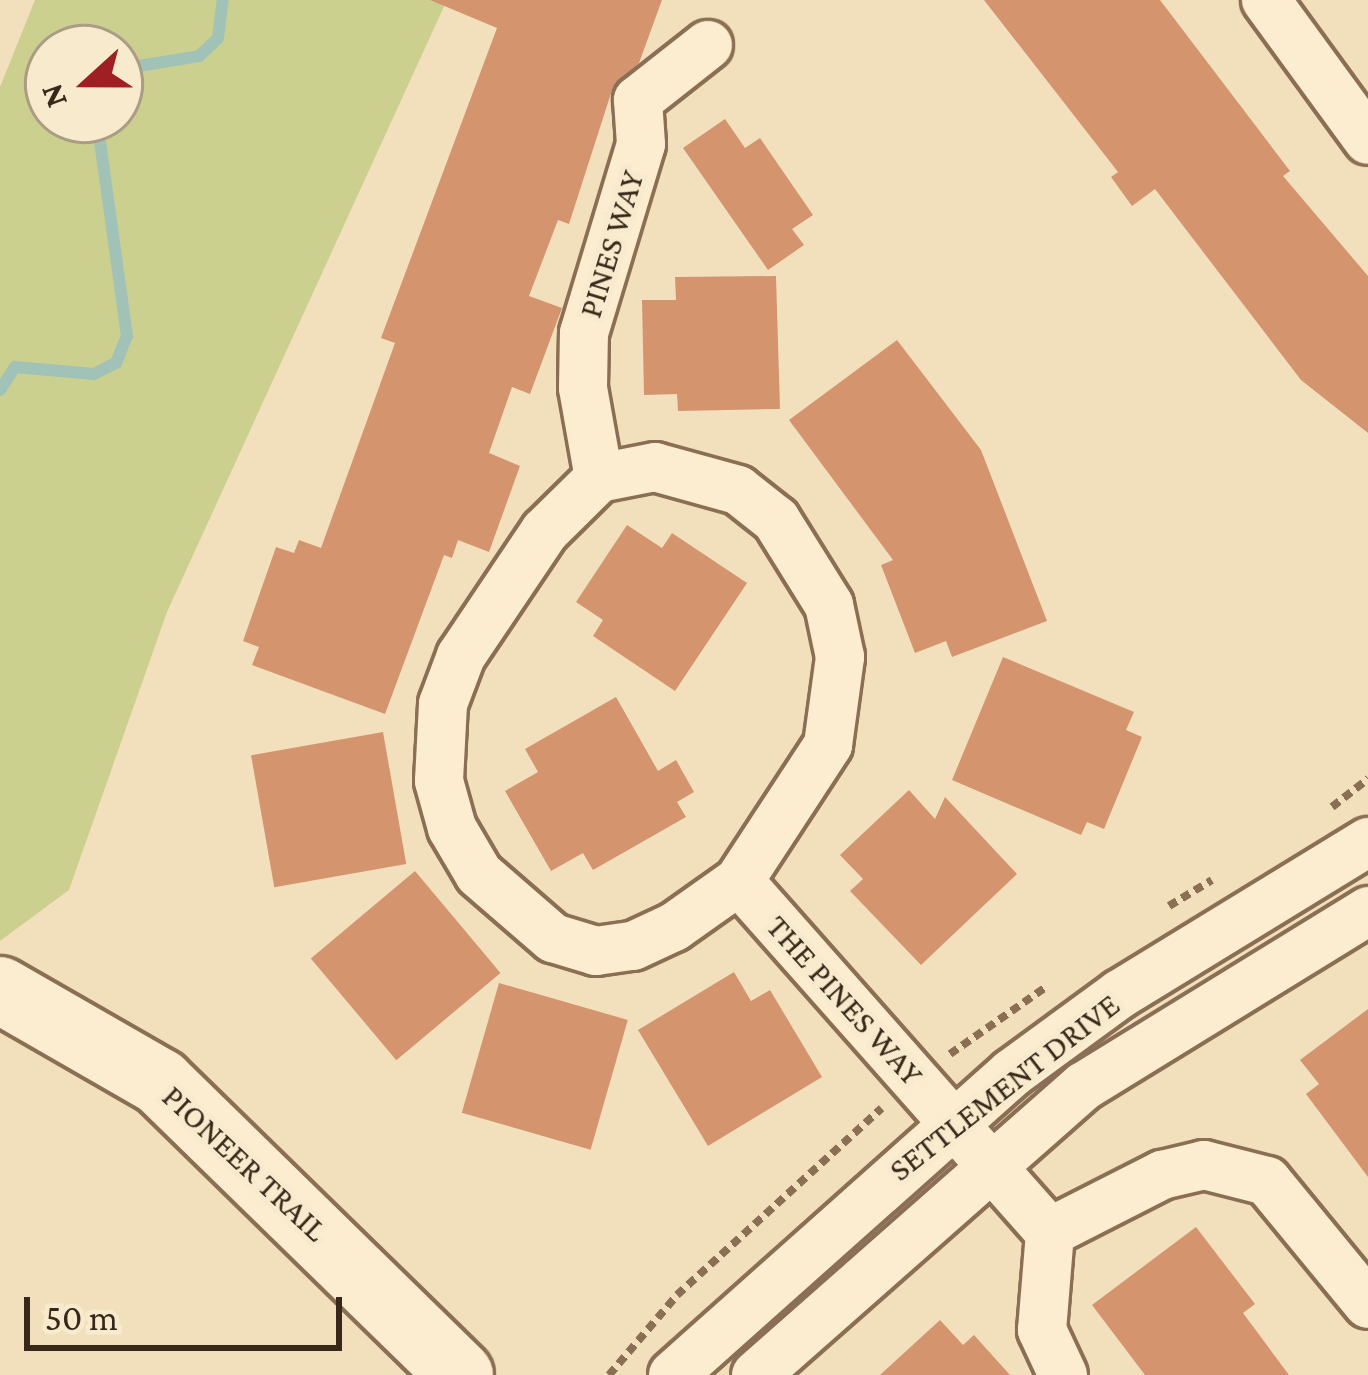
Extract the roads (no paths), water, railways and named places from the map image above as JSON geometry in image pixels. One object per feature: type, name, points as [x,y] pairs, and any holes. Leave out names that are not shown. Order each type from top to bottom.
[{"type":"main road","name":"PIONEER TRAIL","points":[[0,990],[160,1082],[460,1375]]},
{"type":"street","points":[[1266,0],[1368,140]]},
{"type":"street","name":"PINES WAY","points":[[599,478],[583,388],[584,334],[641,145],[638,100],[708,44]]},
{"type":"street","points":[[655,467],[738,490],[776,520],[829,605],[840,657],[828,745],[739,881],[674,927],[633,946],[596,951],[553,938],[519,914],[479,874],[452,828],[436,738],[461,656],[544,530],[599,478],[655,467]]},
{"type":"street","name":"SETTLEMENT DRIVE","points":[[673,1375],[951,1120],[1120,994],[1368,842]]},
{"type":"street","name":"THE PINES WAY","points":[[739,881],[1050,1232]]},
{"type":"street","name":"SETTLEMENT DRIVE","points":[[756,1375],[989,1163],[1170,1026],[1368,910]]},
{"type":"street","points":[[1064,1375],[1042,1330],[1050,1232],[1162,1175],[1204,1165],[1238,1168],[1267,1181],[1368,1304]]},
{"type":"waterway","points":[[144,65],[199,56],[218,38],[223,0]]},
{"type":"waterway","points":[[0,390],[15,367],[94,374],[116,363],[127,336],[100,144]]}]
